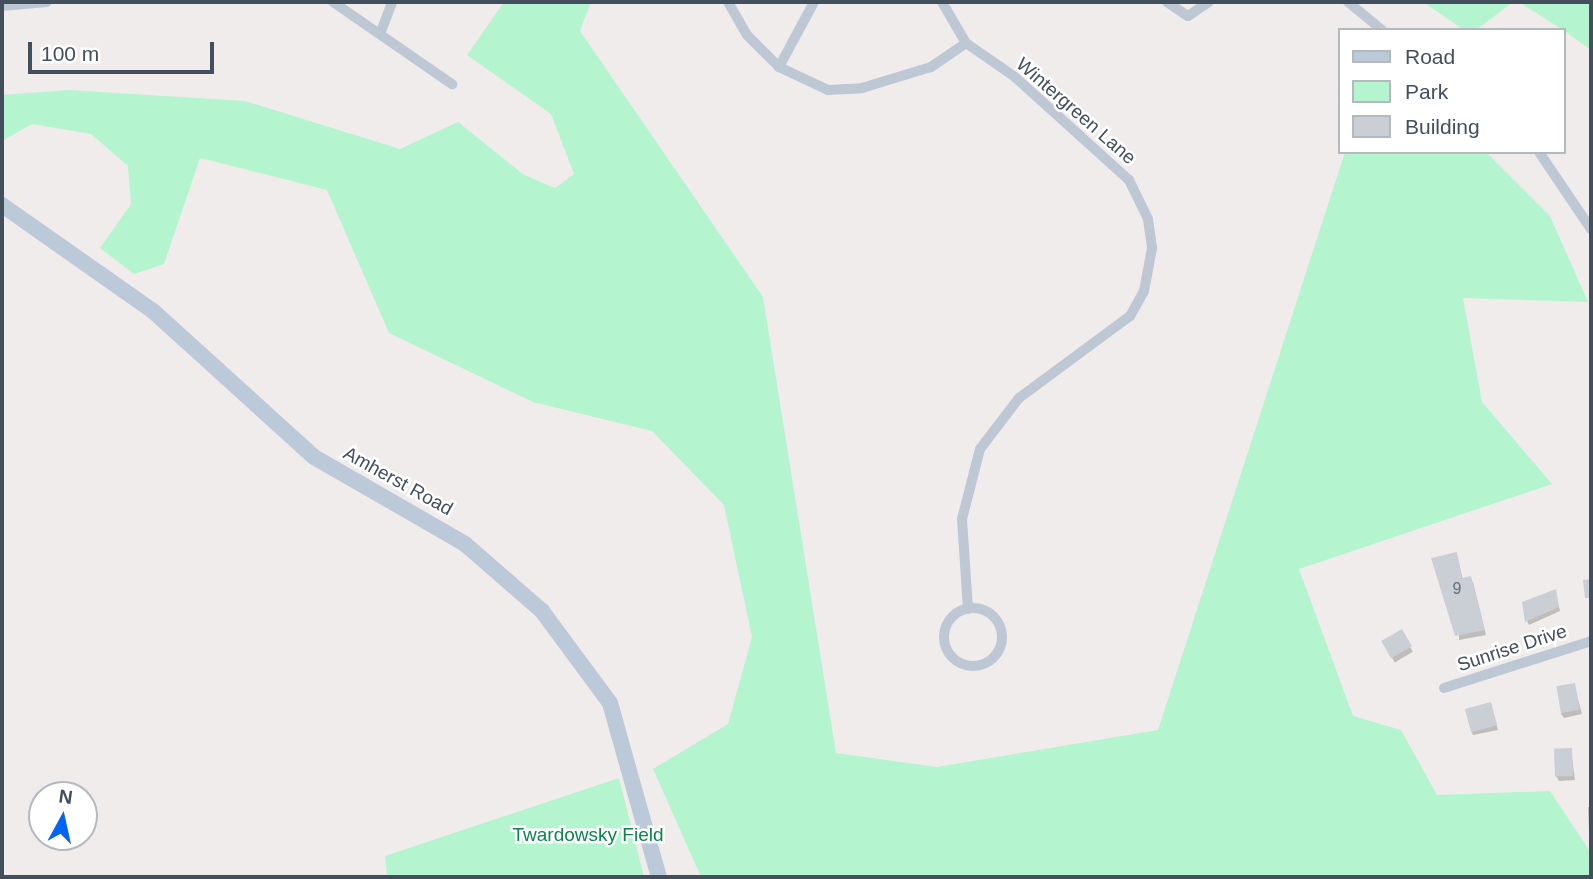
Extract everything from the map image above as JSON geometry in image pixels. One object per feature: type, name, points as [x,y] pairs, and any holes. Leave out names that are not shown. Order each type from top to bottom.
[{"type":"street","points":[[2,6],[47,2]]},
{"type":"street","points":[[333,2],[452,84]]},
{"type":"street","points":[[380,34],[392,2]]},
{"type":"street","points":[[728,2],[747,35],[779,67],[817,88],[850,90],[931,67],[966,43]]},
{"type":"street","points":[[779,67],[814,2]]},
{"type":"street","name":"Wintergreen Lane","points":[[942,2],[966,43],[1119,169],[1143,206],[1152,248],[1144,291],[1130,316],[1019,398],[984,443],[962,519],[968,609]]},
{"type":"street","points":[[1167,2],[1188,16],[1209,2]]},
{"type":"street","points":[[1348,2],[1380,28]]},
{"type":"street","points":[[1540,154],[1591,229]]},
{"type":"street","name":"Amherst Road","points":[[2,205],[153,312],[314,457],[465,544],[542,611],[610,704],[659,877]]},
{"type":"street","points":[[968,609],[990,614],[1002,633],[996,654],[977,666],[954,659],[944,638],[953,617],[968,609]]},
{"type":"street","name":"Sunrise Drive","points":[[1444,688],[1591,641]]},
{"type":"green space","points":[[504,2],[591,2],[580,31],[763,297],[836,753],[937,767],[1158,730],[1344,154],[1488,154],[1550,216],[1588,302],[1463,298],[1482,402],[1552,484],[1299,569],[1353,716],[1401,730],[1437,795],[1550,791],[1591,853],[1591,877],[701,877],[653,769],[728,724],[752,637],[724,505],[652,431],[533,402],[389,333],[327,190],[200,158],[164,264],[134,274],[100,248],[131,204],[128,166],[91,134],[32,124],[2,141],[2,95],[68,90],[245,101],[400,149],[458,122],[524,175],[555,188],[574,174],[551,114],[467,55]]},
{"type":"green space","points":[[1423,2],[1513,2],[1479,28],[1461,28]]},
{"type":"green space","points":[[1519,2],[1591,2],[1591,50],[1565,31],[1565,28],[1560,28]]},
{"type":"green space","name":"Twardowsky Field","points":[[619,778],[644,877],[387,877],[385,856]]},
{"type":"building","points":[[1457,552],[1462,578],[1471,576],[1485,630],[1455,636],[1431,558]]},
{"type":"building","points":[[1591,579],[1591,598],[1585,598],[1583,580]]},
{"type":"building","points":[[1556,589],[1559,607],[1525,622],[1522,602]]},
{"type":"building","points":[[1402,629],[1412,646],[1391,658],[1381,641]]},
{"type":"building","points":[[1575,683],[1580,710],[1561,713],[1556,686]]},
{"type":"building","points":[[1491,702],[1497,725],[1471,732],[1465,709]]},
{"type":"building","points":[[1572,748],[1573,776],[1555,777],[1554,749]]}]
